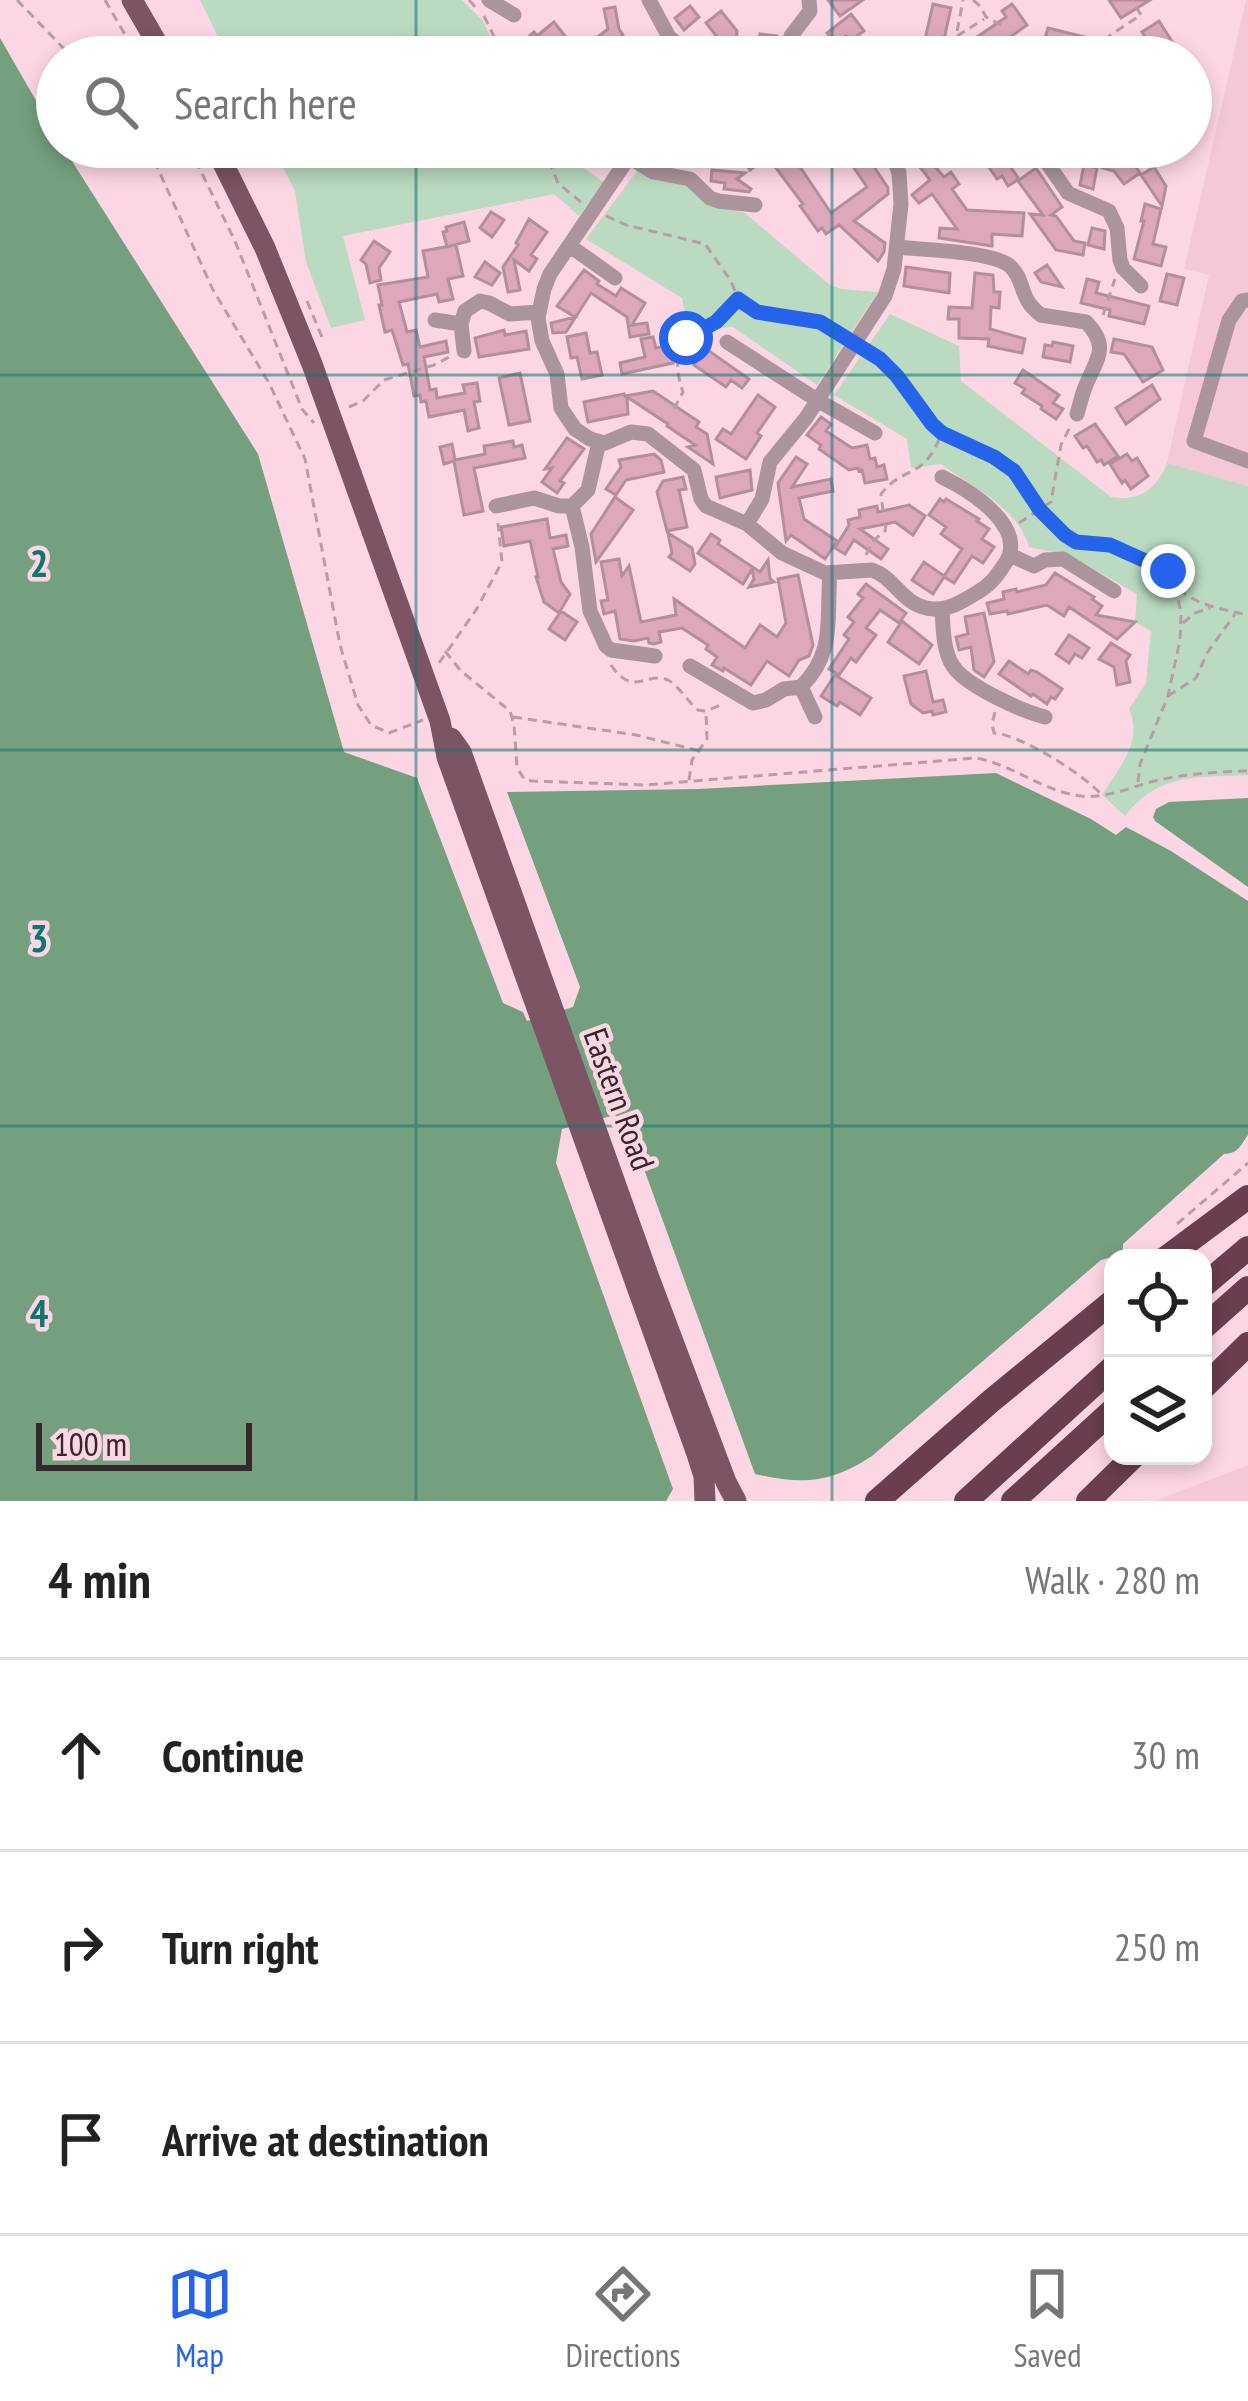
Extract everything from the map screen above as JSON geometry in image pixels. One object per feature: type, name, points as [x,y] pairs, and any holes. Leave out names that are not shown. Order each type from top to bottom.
[{"type":"highway","points":[[1165,1249],[1248,1197]]},
{"type":"highway","points":[[1212,1278],[1248,1248]]},
{"type":"highway","points":[[1212,1320],[1248,1288]]},
{"type":"highway","points":[[877,1501],[1104,1308]]},
{"type":"highway","points":[[1212,1379],[1248,1344]]},
{"type":"highway","points":[[966,1501],[1104,1375]]},
{"type":"highway","points":[[1013,1501],[1104,1418]]},
{"type":"highway","points":[[1088,1501],[1125,1465]]},
{"type":"main road","points":[[132,0],[153,36]]},
{"type":"main road","name":"Eastern Road","points":[[225,168],[265,248],[312,364],[432,720],[460,752],[704,1476],[705,1501]]},
{"type":"main road","name":"Eastern Road","points":[[615,1205],[736,1501]]},
{"type":"street","points":[[489,0],[514,15]]},
{"type":"street","points":[[649,0],[669,36]]},
{"type":"street","points":[[791,36],[810,11],[809,0]]},
{"type":"street","points":[[621,168],[546,283],[538,312],[542,341],[557,374],[561,408],[575,429],[599,442],[635,431],[648,434],[694,470],[701,499],[715,511],[747,524],[792,560],[830,574],[879,572],[896,592],[941,610],[994,582],[1012,556],[1007,530],[960,486],[942,477]]},
{"type":"street","points":[[649,168],[690,179],[718,201],[755,205]]},
{"type":"street","points":[[747,524],[762,499],[770,462],[885,296],[897,248],[901,185],[896,168]]},
{"type":"street","points":[[1050,168],[1068,194],[1112,215],[1124,268],[1142,286]]},
{"type":"street","points":[[570,246],[615,278]]},
{"type":"street","points":[[897,248],[1001,260],[1015,271],[1024,297],[1036,311],[1081,319],[1093,328],[1100,353],[1077,414]]},
{"type":"street","points":[[1248,300],[1229,320],[1194,441],[1248,461]]},
{"type":"street","points":[[464,351],[458,324],[464,311],[480,301],[510,314],[538,312]]},
{"type":"street","points":[[435,320],[458,324]]},
{"type":"street","points":[[727,342],[874,433]]},
{"type":"street","points":[[496,506],[534,498],[572,506],[588,490],[599,442]]},
{"type":"street","points":[[572,506],[590,611],[606,646],[655,656]]},
{"type":"street","points":[[1012,556],[1034,566],[1063,559],[1114,591]]},
{"type":"street","points":[[690,666],[742,698],[760,703],[779,691],[801,687],[826,651],[830,574]]},
{"type":"street","points":[[941,610],[953,668],[1014,708],[1045,717]]},
{"type":"street","points":[[801,687],[815,717]]},
{"type":"path","points":[[17,0],[52,36]]},
{"type":"path","points":[[104,0],[125,36]]},
{"type":"path","points":[[469,0],[488,20],[495,36]]},
{"type":"path","points":[[956,36],[962,0]]},
{"type":"path","points":[[973,0],[986,17],[1003,26]]},
{"type":"path","points":[[1109,36],[1141,15],[1132,0]]},
{"type":"path","points":[[958,36],[986,17]]},
{"type":"path","points":[[158,168],[213,290],[269,382],[305,459],[340,645],[358,705],[371,725],[388,733],[432,720]]},
{"type":"path","points":[[199,168],[235,241],[302,409],[315,424]]},
{"type":"path","points":[[552,168],[559,183],[593,210],[626,225],[705,244],[738,299],[757,312],[820,322],[888,366],[932,424],[1014,471],[1053,525],[1076,542],[1110,545],[1168,571],[1168,580],[1175,587],[1211,608],[1248,615]]},
{"type":"path","points":[[1093,328],[1102,320],[1112,283],[1124,268]]},
{"type":"path","points":[[674,409],[683,392],[680,348],[686,338],[716,322],[738,299]]},
{"type":"path","points":[[348,408],[384,380],[459,354],[458,324]]},
{"type":"path","points":[[1007,530],[1051,502],[1061,445],[1077,414]]},
{"type":"path","points":[[883,511],[881,494],[892,481],[912,474],[935,453],[942,433]]},
{"type":"path","points":[[438,664],[502,562],[496,506]]},
{"type":"path","points":[[865,570],[867,550],[886,524]]},
{"type":"path","points":[[1138,785],[1140,764],[1168,696],[1182,625],[1175,587]]},
{"type":"path","points":[[1182,625],[1195,613],[1211,608]]},
{"type":"path","points":[[1168,696],[1196,677],[1237,612]]},
{"type":"path","points":[[611,650],[608,661],[616,674],[639,683],[671,682],[693,707],[706,711],[742,698]]},
{"type":"path","points":[[445,651],[461,671],[510,711],[517,768],[525,780],[645,785],[976,758],[1005,764],[1060,793],[1088,796],[1192,775],[1248,771]]},
{"type":"path","points":[[1000,699],[994,733],[1014,738],[1074,770],[1102,795]]},
{"type":"path","points":[[689,780],[692,760],[707,739],[706,711]]},
{"type":"path","points":[[512,716],[636,735],[700,751]]},
{"type":"path","points":[[1169,1232],[1248,1162]]},
{"type":"shaded area","points":[[200,0],[462,0],[483,21],[490,36],[218,36]]},
{"type":"shaded area","points":[[1248,0],[1248,486],[1167,463],[1209,275],[1184,269],[1207,168],[1212,168],[1212,148]]},
{"type":"shaded area","points":[[0,38],[36,101],[36,168],[76,168],[258,454],[344,752],[417,778],[503,1003],[523,1012],[527,1021],[573,1007],[580,987],[507,792],[698,789],[996,773],[1116,835],[1126,827],[1248,901],[1248,1135],[1237,1150],[1224,1154],[1123,1244],[1123,1249],[1104,1249],[1104,1259],[872,1456],[843,1472],[788,1480],[755,1474],[632,1136],[615,1115],[562,1129],[556,1163],[673,1489],[666,1501],[0,1501]]},
{"type":"shaded area","points":[[284,168],[584,168],[604,182],[579,216],[554,194],[343,236],[365,320],[331,328],[306,262],[295,191]]},
{"type":"shaded area","points":[[637,171],[691,184],[704,202],[745,213],[830,285],[878,292],[817,385],[733,327],[688,330],[682,298],[586,239]]},
{"type":"shaded area","points":[[890,314],[959,346],[961,381],[1111,497],[1146,492],[1167,463],[1248,486],[1248,775],[1165,784],[1125,816],[1102,795],[1128,754],[1134,732],[1129,709],[1146,683],[1151,631],[1135,622],[1137,594],[1071,556],[1029,547],[1015,521],[993,500],[941,464],[911,468],[907,439],[834,395]]},
{"type":"shaded area","points":[[1248,798],[1248,887],[1153,817],[1156,809],[1169,802]]},
{"type":"shaded area","points":[[1248,1465],[1248,1501],[1155,1501]]},
{"type":"building","points":[[828,0],[863,0],[840,16]]},
{"type":"building","points":[[1109,0],[1150,0],[1121,18]]},
{"type":"building","points":[[933,4],[951,8],[945,36],[926,36]]},
{"type":"building","points":[[1012,4],[1027,25],[1012,36],[979,36],[1006,17],[1002,11]]},
{"type":"building","points":[[690,6],[699,17],[684,30],[675,18]]},
{"type":"building","points":[[615,7],[622,36],[599,36],[608,29],[604,9]]},
{"type":"building","points":[[721,11],[737,36],[716,36],[706,23]]},
{"type":"building","points":[[851,14],[864,31],[857,36],[827,33]]},
{"type":"building","points":[[1159,21],[1168,36],[1145,36],[1142,32]]},
{"type":"building","points":[[554,22],[565,36],[537,36]]},
{"type":"building","points":[[1048,28],[1081,36],[1046,36]]},
{"type":"building","points":[[776,168],[801,168],[831,213],[867,187],[854,168],[875,168],[888,188],[888,194],[854,221],[885,243],[878,261],[839,225],[826,234],[822,228],[818,231]]},
{"type":"building","points":[[921,168],[936,168],[944,177],[951,172],[959,184],[952,189],[967,210],[1024,213],[1022,236],[992,234],[992,246],[939,238],[940,228],[957,229],[932,194],[919,203],[912,195],[930,180]]},
{"type":"building","points":[[989,168],[1011,168],[1019,179],[1008,186],[1002,176],[997,179]]},
{"type":"building","points":[[1036,168],[1062,207],[1051,215],[1074,241],[1085,243],[1083,255],[1056,250],[1030,214],[1043,215],[1018,181]]},
{"type":"building","points":[[1083,168],[1097,168],[1093,189],[1080,185]]},
{"type":"building","points":[[1102,168],[1137,168],[1140,173],[1124,184],[1114,171]]},
{"type":"building","points":[[1155,168],[1166,186],[1162,206],[1141,175]]},
{"type":"building","points":[[712,170],[745,173],[737,179],[751,189],[724,189],[725,183],[711,181]]},
{"type":"building","points":[[1145,204],[1161,209],[1153,244],[1166,247],[1161,266],[1134,259]]},
{"type":"building","points":[[491,212],[504,220],[492,237],[480,228]]},
{"type":"building","points":[[529,219],[547,232],[531,255],[537,259],[529,271],[514,260],[520,290],[508,292],[503,267]]},
{"type":"building","points":[[464,222],[469,241],[447,247],[446,227]]},
{"type":"building","points":[[1092,228],[1105,231],[1104,249],[1088,245]]},
{"type":"building","points":[[374,241],[390,252],[379,268],[381,280],[370,283],[361,260]]},
{"type":"building","points":[[456,245],[463,276],[448,279],[453,299],[439,302],[437,294],[399,302],[407,332],[416,330],[420,347],[446,341],[448,352],[424,357],[430,390],[436,389],[437,398],[465,393],[463,385],[477,383],[480,401],[474,402],[479,428],[468,431],[464,410],[429,417],[426,401],[414,396],[408,364],[403,365],[392,330],[385,332],[379,305],[378,285],[428,277],[423,251]]},
{"type":"building","points":[[485,262],[500,273],[492,285],[475,277]]},
{"type":"building","points":[[1047,265],[1062,287],[1041,282],[1035,273]]},
{"type":"building","points":[[906,267],[950,273],[949,293],[904,286]]},
{"type":"building","points":[[584,270],[616,296],[621,288],[645,303],[632,325],[647,323],[649,334],[630,337],[627,317],[591,293],[566,332],[553,333],[551,323],[575,317],[557,306]]},
{"type":"building","points":[[975,273],[993,275],[994,292],[1000,292],[999,308],[991,307],[990,329],[1025,339],[1022,353],[988,346],[989,339],[959,338],[959,319],[948,319],[949,307],[972,308]]},
{"type":"building","points":[[1167,274],[1184,278],[1177,305],[1160,301]]},
{"type":"building","points":[[1087,279],[1099,282],[1096,293],[1149,306],[1144,324],[1081,303]]},
{"type":"building","points":[[504,330],[505,335],[526,331],[529,349],[479,357],[475,338]]},
{"type":"building","points":[[586,333],[602,375],[582,379],[567,337]]},
{"type":"building","points":[[653,337],[656,348],[669,345],[673,363],[622,374],[620,363],[645,357],[641,339]]},
{"type":"building","points":[[707,338],[709,351],[749,379],[742,388],[731,380],[726,387],[694,365],[698,359],[695,339]]},
{"type":"building","points":[[1114,339],[1152,347],[1163,370],[1143,382],[1124,354],[1111,352]]},
{"type":"building","points":[[1045,345],[1073,346],[1070,362],[1043,357]]},
{"type":"building","points":[[1023,370],[1059,395],[1053,403],[1063,409],[1056,419],[1015,383]]},
{"type":"building","points":[[520,373],[530,421],[509,425],[499,378]]},
{"type":"building","points":[[1152,385],[1160,399],[1126,424],[1116,408]]},
{"type":"building","points":[[653,391],[699,422],[696,427],[707,434],[713,464],[688,447],[695,445],[627,397],[628,414],[588,422],[584,402]]},
{"type":"building","points":[[758,395],[775,407],[746,459],[716,439],[723,429],[731,434]]},
{"type":"building","points":[[821,417],[831,424],[826,431],[852,448],[867,445],[870,459],[875,458],[877,467],[884,465],[887,479],[865,483],[862,470],[849,470],[819,449],[821,445],[807,435]]},
{"type":"building","points":[[1095,424],[1118,456],[1104,465],[1075,436]]},
{"type":"building","points":[[567,438],[584,449],[560,481],[564,483],[557,493],[542,482],[552,468],[545,469]]},
{"type":"building","points":[[513,441],[514,447],[522,445],[525,458],[474,468],[483,511],[464,515],[454,461],[444,464],[440,447],[452,444],[455,460],[485,454],[484,446]]},
{"type":"building","points":[[654,454],[664,472],[626,480],[616,495],[606,489],[621,467],[619,460]]},
{"type":"building","points":[[1127,454],[1132,461],[1137,458],[1148,476],[1131,489],[1110,464]]},
{"type":"building","points":[[796,457],[807,464],[792,487],[831,479],[833,491],[799,498],[804,519],[837,541],[825,559],[791,535],[786,541],[778,483]]},
{"type":"building","points":[[750,470],[752,490],[720,498],[716,477]]},
{"type":"building","points":[[683,477],[686,489],[679,490],[687,527],[667,531],[657,492],[663,481]]},
{"type":"building","points":[[615,497],[633,510],[596,562],[591,534]]},
{"type":"building","points":[[940,499],[979,519],[989,529],[982,539],[994,547],[983,563],[972,556],[954,583],[944,577],[933,594],[912,580],[924,562],[944,576],[962,549],[941,534],[946,527],[929,515]]},
{"type":"building","points":[[909,505],[925,516],[913,535],[895,522],[860,529],[888,549],[881,559],[854,540],[845,554],[835,548],[848,520],[860,517],[859,510],[877,506],[878,512]]},
{"type":"building","points":[[547,519],[550,538],[566,535],[568,546],[553,549],[561,582],[570,594],[559,613],[544,602],[530,541],[504,546],[501,527]]},
{"type":"building","points":[[668,533],[692,548],[695,564],[690,571],[669,557]]},
{"type":"building","points":[[711,534],[720,540],[718,544],[760,572],[768,560],[774,582],[749,587],[754,579],[752,569],[743,584],[698,553]]},
{"type":"building","points":[[619,559],[622,576],[629,566],[641,622],[676,615],[674,599],[745,648],[760,625],[777,637],[786,623],[778,579],[798,575],[813,645],[809,656],[799,660],[789,676],[767,661],[751,685],[712,665],[717,657],[706,649],[708,645],[682,628],[659,632],[661,642],[654,644],[648,638],[620,639],[615,611],[604,614],[601,601],[608,600],[601,562]]},
{"type":"building","points":[[1055,573],[1094,597],[1102,606],[1096,615],[1135,622],[1117,639],[1069,607],[1064,616],[1047,605],[990,614],[987,603],[1004,599],[1003,592],[1046,585]]},
{"type":"building","points":[[866,584],[906,613],[899,623],[880,610],[866,628],[876,635],[856,662],[851,658],[839,675],[829,669],[849,639],[844,635],[854,622],[848,617],[863,598],[858,594]]},
{"type":"building","points":[[561,611],[577,622],[565,640],[549,629]]},
{"type":"building","points":[[984,613],[994,662],[984,677],[974,670],[971,647],[959,650],[956,637],[968,634],[965,617]]},
{"type":"building","points":[[902,621],[932,645],[919,664],[888,642]]},
{"type":"building","points":[[1069,635],[1089,648],[1082,658],[1075,654],[1069,663],[1056,654]]},
{"type":"building","points":[[1111,643],[1130,655],[1126,661],[1130,682],[1117,685],[1114,667],[1099,659]]},
{"type":"building","points":[[1009,661],[1062,689],[1047,704],[1031,696],[999,674]]},
{"type":"building","points":[[926,671],[933,702],[943,700],[946,712],[923,713],[911,704],[904,676]]},
{"type":"building","points":[[835,675],[871,698],[860,715],[821,696]]},
{"type":"route","points":[[686,338],[716,322],[738,299],[757,312],[820,322],[888,366],[942,433],[1014,471],[1040,510],[1065,535],[1076,542],[1110,545],[1168,571]]}]
